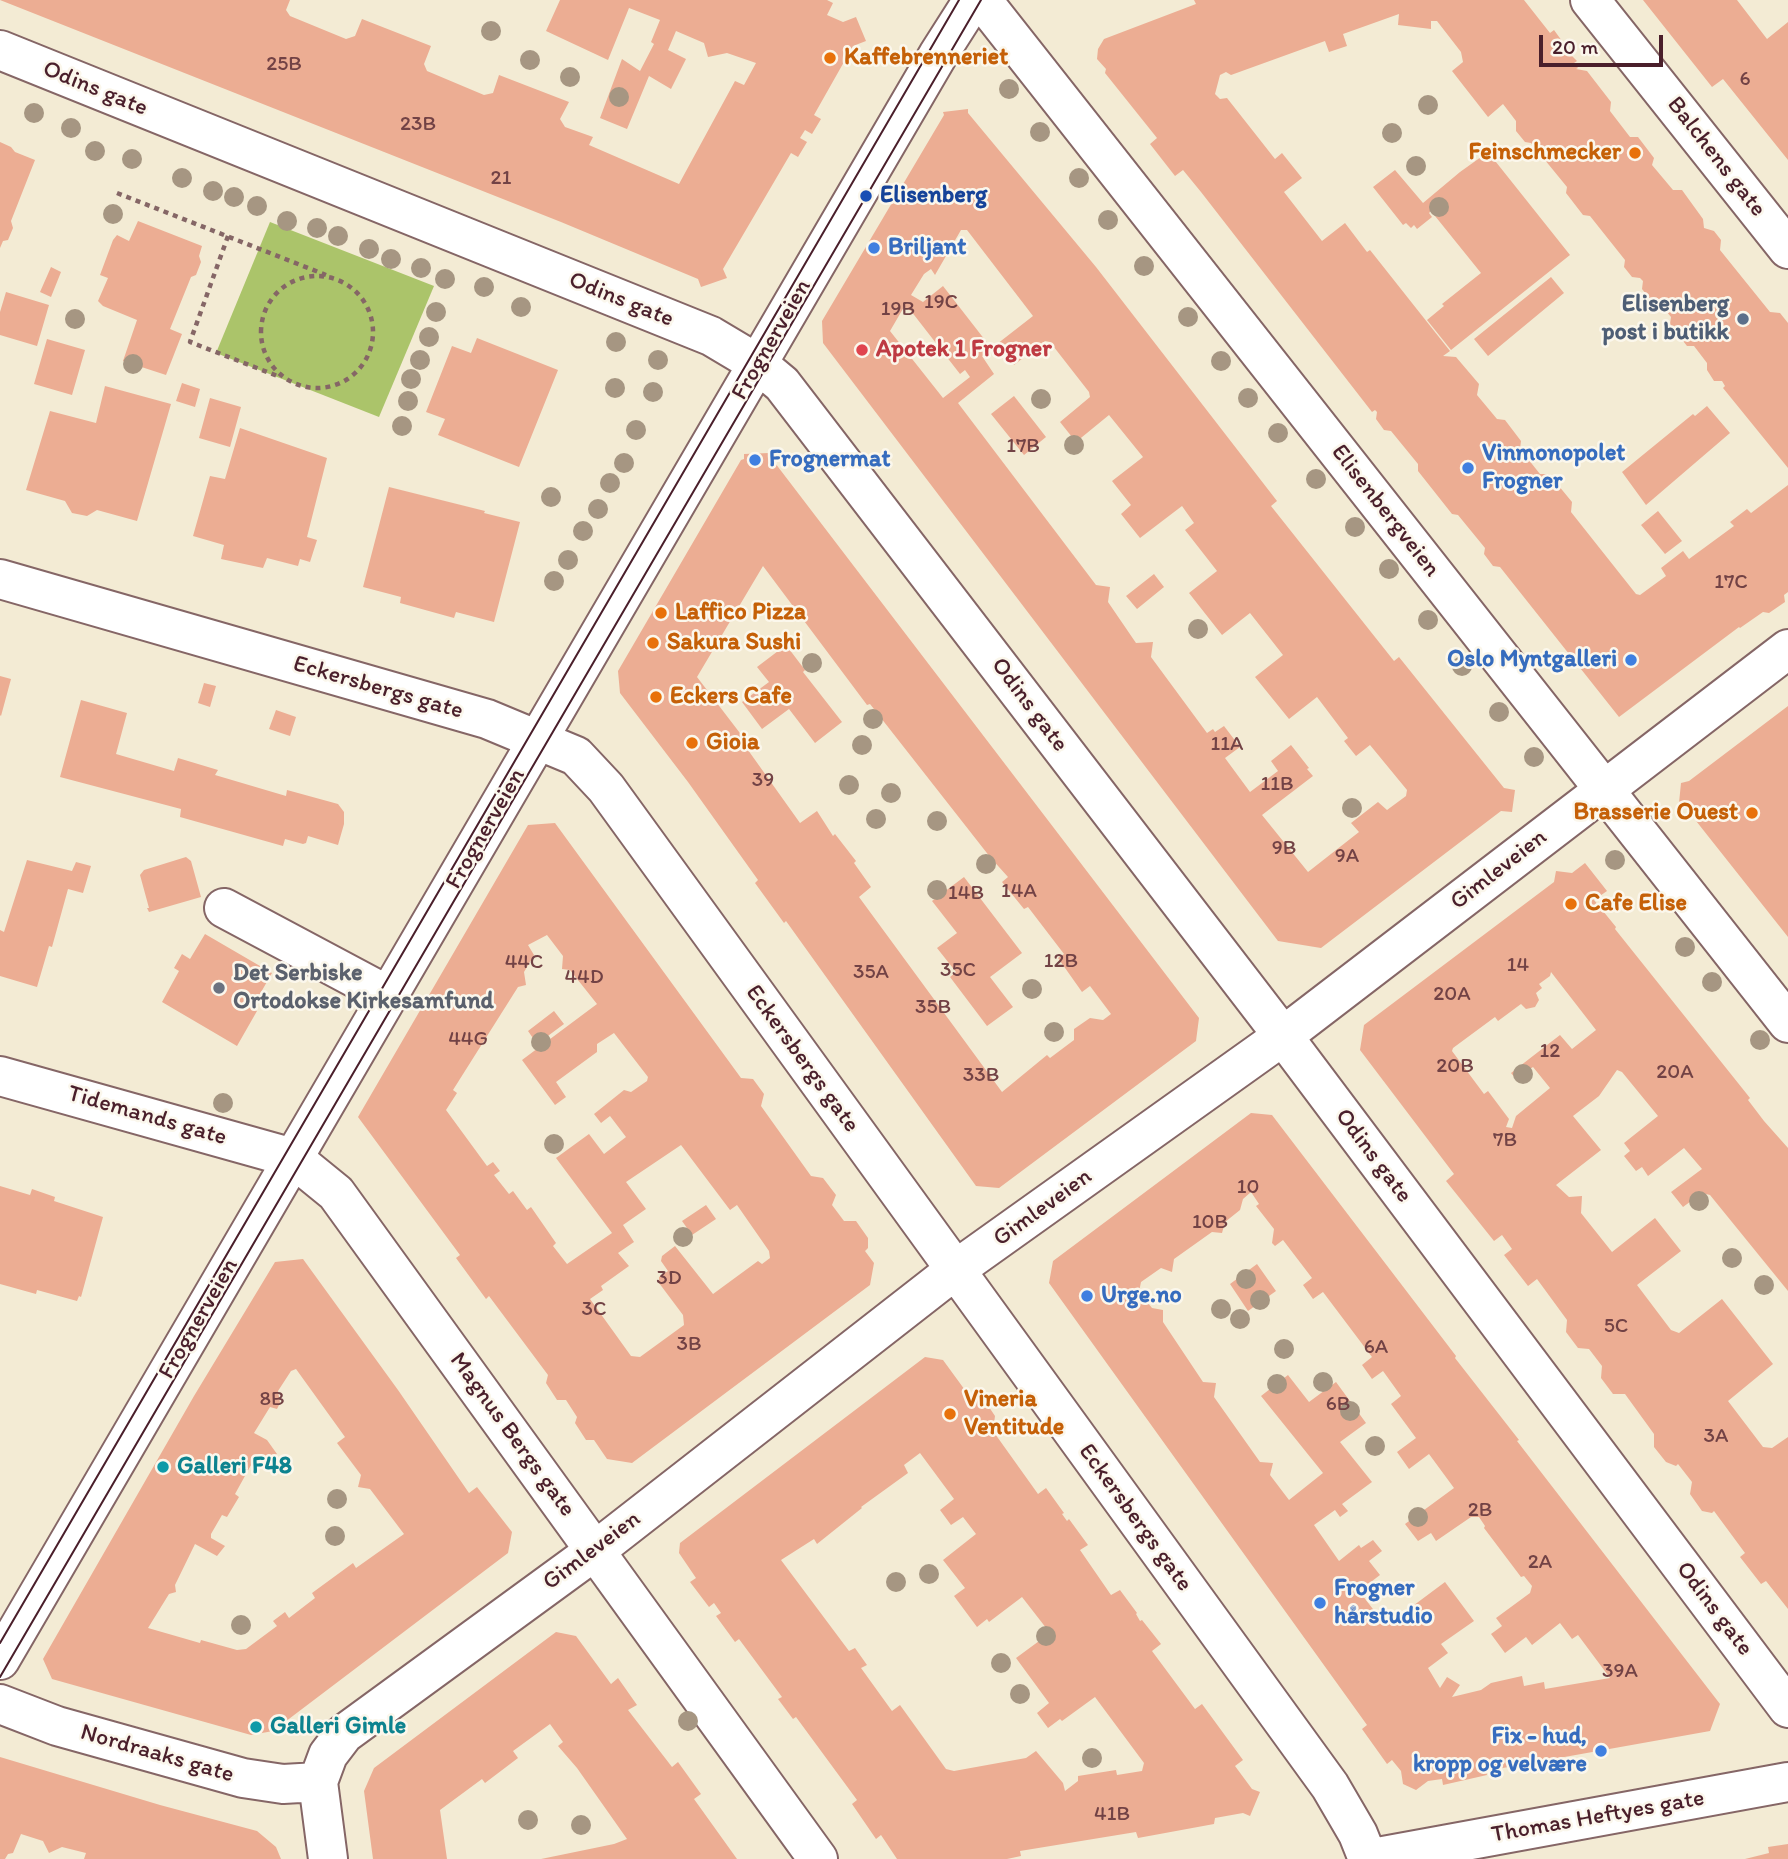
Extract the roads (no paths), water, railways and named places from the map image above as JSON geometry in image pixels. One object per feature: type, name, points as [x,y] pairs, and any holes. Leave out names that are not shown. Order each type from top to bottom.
[{"type":"street","name":"Frognerveien","points":[[0,1660],[938,55],[973,0]]},
{"type":"street","name":"Elisenbergveien","points":[[982,0],[1788,1023]]},
{"type":"street","name":"Balchens gate","points":[[1590,0],[1788,249]]},
{"type":"street","name":"Odins gate","points":[[0,51],[711,336],[758,364],[782,383],[1283,1036],[1788,1708]]},
{"type":"street","name":"Eckersbergs gate","points":[[0,579],[487,719],[576,756],[606,788],[1330,1786],[1358,1833],[1368,1859]]},
{"type":"street","name":"Gimleveien","points":[[318,1782],[328,1755],[344,1734],[596,1550],[956,1270],[1283,1036],[1788,649]]},
{"type":"street","points":[[224,908],[389,996]]},
{"type":"street","name":"Tidemands gate","points":[[0,1076],[293,1158]]},
{"type":"street","name":"Magnus Bergs gate","points":[[293,1158],[336,1193],[818,1859]]},
{"type":"street","name":"Nordraaks gate","points":[[0,1704],[57,1726],[243,1778],[283,1784],[318,1782]]},
{"type":"street","points":[[318,1782],[328,1859]]},
{"type":"street","name":"Thomas Heftyes gate","points":[[1368,1859],[1788,1782]]},
{"type":"tram line","points":[[0,1643],[959,0]]},
{"type":"tram line","points":[[0,1677],[981,0]]},
{"type":"place","name":"Kaffebrenneriet","points":[[830,58]]},
{"type":"place","name":"Feinschmecker","points":[[1635,153]]},
{"type":"place","name":"Elisenberg","points":[[866,196]]},
{"type":"place","name":"Briljant","points":[[874,248]]},
{"type":"place","name":"Elisenberg post i butikk","points":[[1743,319]]},
{"type":"place","name":"Apotek 1 Frogner","points":[[862,350]]},
{"type":"place","name":"Frognermat","points":[[755,460]]},
{"type":"place","name":"Vinmonopolet Frogner","points":[[1468,468]]},
{"type":"place","name":"Laffico Pizza","points":[[661,613]]},
{"type":"place","name":"Sakura Sushi","points":[[653,643]]},
{"type":"place","name":"Oslo Myntgalleri","points":[[1631,660]]},
{"type":"place","name":"Eckers Cafe","points":[[656,697]]},
{"type":"place","name":"Gioia","points":[[692,743]]},
{"type":"place","name":"Brasserie Ouest","points":[[1752,813]]},
{"type":"place","name":"Cafe Elise","points":[[1571,904]]},
{"type":"place","name":"Det Serbiske Ortodokse Kirkesamfund","points":[[219,988]]},
{"type":"place","name":"Urge.no","points":[[1087,1296]]},
{"type":"place","name":"Vineria Ventitude","points":[[950,1414]]},
{"type":"place","name":"Galleri F48","points":[[163,1467]]},
{"type":"place","name":"Frogner hårstudio","points":[[1320,1603]]},
{"type":"place","name":"Galleri Gimle","points":[[256,1727]]},
{"type":"place","name":"Fix - hud, kropp og velvære","points":[[1601,1751]]}]
